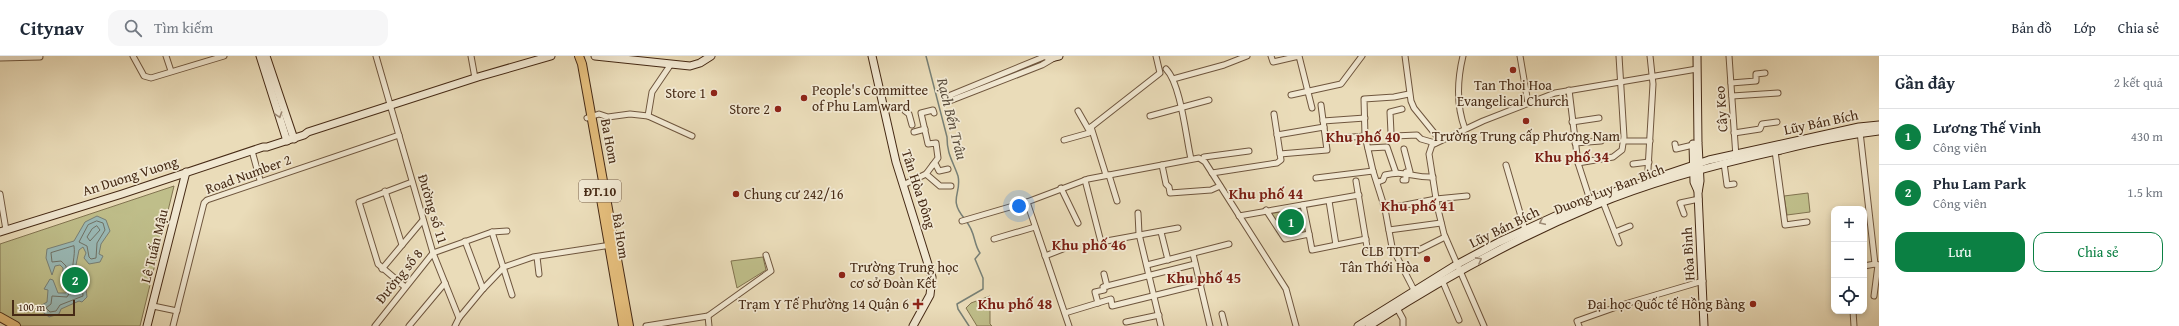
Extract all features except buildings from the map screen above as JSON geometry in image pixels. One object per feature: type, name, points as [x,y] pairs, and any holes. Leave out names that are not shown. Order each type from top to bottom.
[{"type":"main road","points":[[260,56],[290,138]]},
{"type":"main road","points":[[266,56],[290,138]]},
{"type":"main road","name":"An Duong Vuong","points":[[3,231],[252,151],[263,147],[266,144],[290,138],[475,78],[551,56]]},
{"type":"main road","name":"Ba Hom","points":[[578,56],[582,64],[612,245],[629,326]]},
{"type":"main road","points":[[595,56],[690,66],[700,63],[711,56]]},
{"type":"main road","name":"Tân Hòa Đông","points":[[872,56],[885,120],[903,185],[926,252],[933,282],[930,295],[914,326]]},
{"type":"main road","points":[[1693,56],[1695,70],[1697,181]]},
{"type":"main road","points":[[1695,70],[1697,56]]},
{"type":"main road","name":"Lũy Bán Bích","points":[[1710,163],[1879,125]]},
{"type":"main road","name":"Duong Luy Ban Bich","points":[[1369,326],[1442,280],[1458,268],[1603,202],[1684,171],[1696,160],[1710,163],[1724,163],[1736,157],[1775,151],[1860,130],[1879,131]]},
{"type":"main road","points":[[1703,158],[1710,163],[1697,181],[1684,171],[1696,160],[1703,158]]},
{"type":"main road","name":"Lũy Bán Bích","points":[[1358,326],[1414,290],[1458,268],[1525,230],[1590,200],[1650,179],[1684,171]]},
{"type":"main road","name":"Lê Tuấn Mậu","points":[[147,326],[186,172]]},
{"type":"main road","name":"Hòa Bình","points":[[1697,181],[1704,326]]},
{"type":"main road","name":"Bà Hom","points":[[612,245],[623,326]]},
{"type":"main road","points":[[0,317],[16,326]]},
{"type":"main road","points":[[0,324],[5,326]]},
{"type":"street","points":[[134,56],[144,76],[150,78],[171,70],[220,57]]},
{"type":"street","points":[[166,56],[171,70]]},
{"type":"street","points":[[195,56],[197,63]]},
{"type":"street","name":"Đường số 11","points":[[376,56],[423,220],[459,318]]},
{"type":"street","points":[[471,56],[475,78]]},
{"type":"street","points":[[1064,140],[1091,130],[1160,73],[1156,56]]},
{"type":"street","points":[[1173,79],[1224,65],[1247,56]]},
{"type":"street","points":[[1271,56],[1273,62],[1299,56],[1312,108]]},
{"type":"street","points":[[1291,95],[1341,84],[1362,56]]},
{"type":"street","points":[[1405,56],[1409,94],[1414,108],[1437,142]]},
{"type":"street","points":[[1463,56],[1458,88],[1459,105],[1465,129]]},
{"type":"street","points":[[1520,56],[1528,103]]},
{"type":"street","points":[[1578,163],[1613,157],[1622,150],[1624,141],[1619,56]]},
{"type":"street","points":[[1650,56],[1653,76],[1649,162],[1650,179]]},
{"type":"street","name":"Cây Keo","points":[[1729,56],[1736,157]]},
{"type":"street","points":[[0,58],[40,57]]},
{"type":"street","points":[[947,100],[1051,57]]},
{"type":"street","points":[[648,116],[652,92],[671,64]]},
{"type":"street","points":[[1166,70],[1173,79],[1181,106],[1191,159]]},
{"type":"street","points":[[1484,326],[1445,237],[1436,199],[1429,154],[1432,145],[1465,129],[1528,103],[1569,90],[1695,70]]},
{"type":"street","points":[[1731,83],[1756,81],[1756,74],[1765,73]]},
{"type":"street","points":[[1569,90],[1578,163],[1590,200]]},
{"type":"street","points":[[1732,96],[1778,92]]},
{"type":"street","points":[[1409,94],[1394,97],[1364,98],[1368,148],[1373,171],[1378,182],[1385,209],[1392,248],[1396,259],[1414,290]]},
{"type":"street","points":[[1150,116],[1181,106],[1208,100]]},
{"type":"street","points":[[1281,157],[1327,150],[1321,105]]},
{"type":"street","points":[[1402,109],[1390,112],[1391,133],[1394,136],[1417,135],[1421,138],[1437,142]]},
{"type":"street","points":[[903,185],[926,174],[938,158],[935,142],[928,144],[921,113],[933,110],[934,113]]},
{"type":"street","points":[[905,111],[909,114],[912,125]]},
{"type":"street","points":[[1078,111],[1091,130],[1117,201]]},
{"type":"street","points":[[590,118],[599,114],[608,117],[630,114],[648,116],[692,136]]},
{"type":"street","points":[[1212,173],[1277,163],[1281,157],[1274,114]]},
{"type":"street","points":[[1323,121],[1365,118]]},
{"type":"street","points":[[1572,122],[1599,118]]},
{"type":"street","points":[[1734,133],[1760,129],[1762,124],[1777,122]]},
{"type":"street","points":[[1277,135],[1324,127]]},
{"type":"street","points":[[914,132],[925,129]]},
{"type":"street","points":[[1860,130],[1877,265],[1874,296]]},
{"type":"street","name":"Road Number 2","points":[[173,326],[204,203],[210,198],[260,180],[399,135]]},
{"type":"street","points":[[1329,139],[1366,136]]},
{"type":"street","points":[[1575,144],[1601,141]]},
{"type":"street","points":[[1624,141],[1650,141]]},
{"type":"street","points":[[1675,144],[1676,149],[1696,160]]},
{"type":"street","points":[[1368,148],[1387,147],[1396,173]]},
{"type":"street","points":[[1378,182],[1383,180],[1385,176],[1396,173],[1410,172],[1410,167],[1404,149]]},
{"type":"street","points":[[252,151],[260,180]]},
{"type":"street","points":[[1204,157],[1249,151]]},
{"type":"street","points":[[1775,151],[1785,225],[1807,222]]},
{"type":"street","points":[[962,221],[1027,202],[1085,180],[1199,158],[1205,162],[1286,289],[1296,326]]},
{"type":"street","points":[[1633,164],[1649,162]]},
{"type":"street","points":[[1724,163],[1727,185],[1734,184]]},
{"type":"street","points":[[932,165],[936,166],[939,171],[948,169]]},
{"type":"street","points":[[1162,165],[1166,184],[1169,187],[1170,193],[1211,190],[1220,186]]},
{"type":"street","points":[[1506,165],[1525,230]]},
{"type":"street","points":[[1316,178],[1373,171]]},
{"type":"street","points":[[1406,172],[1422,177],[1433,177]]},
{"type":"street","points":[[1403,180],[1406,180],[1406,172]]},
{"type":"street","points":[[926,174],[940,186],[951,186]]},
{"type":"street","points":[[1085,180],[1101,242],[1178,228]]},
{"type":"street","points":[[1356,181],[1367,247]]},
{"type":"street","points":[[405,287],[382,269],[378,264],[359,202],[412,182]]},
{"type":"street","points":[[1061,188],[1078,223]]},
{"type":"street","points":[[385,191],[402,245]]},
{"type":"street","points":[[0,194],[3,231]]},
{"type":"street","points":[[1239,216],[1266,210],[1359,195]]},
{"type":"street","points":[[1385,209],[1436,199],[1467,196]]},
{"type":"street","points":[[1684,214],[1680,203],[1698,196]]},
{"type":"street","points":[[1329,201],[1336,245]]},
{"type":"street","points":[[1027,202],[1069,326]]},
{"type":"street","points":[[1603,202],[1619,243]]},
{"type":"street","points":[[1304,205],[1312,250],[1366,239]]},
{"type":"street","points":[[1266,210],[1285,240],[1309,234]]},
{"type":"street","points":[[1138,213],[1139,234],[1161,326]]},
{"type":"street","points":[[382,269],[423,220]]},
{"type":"street","points":[[1389,230],[1441,223]]},
{"type":"street","points":[[1615,232],[1630,226]]},
{"type":"street","points":[[994,239],[1035,227]]},
{"type":"street","name":"Đường số 8","points":[[375,326],[434,253],[492,232],[507,231]]},
{"type":"street","points":[[492,232],[512,295]]},
{"type":"street","points":[[1161,232],[1168,260]]},
{"type":"street","points":[[1419,250],[1445,237]]},
{"type":"street","points":[[465,241],[483,289]]},
{"type":"street","points":[[1147,265],[1229,244]]},
{"type":"street","points":[[457,325],[459,318],[504,267],[537,257],[612,245]]},
{"type":"street","points":[[1045,256],[1063,249]]},
{"type":"street","points":[[1193,254],[1210,326]]},
{"type":"street","points":[[646,326],[708,316],[771,271],[766,255]]},
{"type":"street","points":[[537,257],[539,274]]},
{"type":"street","points":[[1105,286],[1149,277],[1195,264]]},
{"type":"street","points":[[1867,266],[1877,265]]},
{"type":"street","points":[[1098,303],[1095,292],[1104,290],[1104,274]]},
{"type":"street","points":[[1442,280],[1459,320]]},
{"type":"street","points":[[1579,326],[1577,321],[1584,318],[1703,281]]},
{"type":"street","points":[[409,326],[445,283]]},
{"type":"street","points":[[1065,313],[1111,299],[1112,306],[1154,297],[1201,284]]},
{"type":"street","points":[[153,306],[177,311]]},
{"type":"street","points":[[1397,308],[1403,319],[1403,326]]},
{"type":"street","points":[[1222,314],[1225,326]]},
{"type":"street","points":[[1853,314],[1854,326]]},
{"type":"street","points":[[1126,322],[1158,315]]},
{"type":"street","points":[[708,316],[709,326]]},
{"type":"shaded area","points":[[174,186],[140,326],[17,326],[0,316],[0,244]]},
{"type":"shaded area","points":[[1808,193],[1810,212],[1787,215],[1784,196]]},
{"type":"shaded area","points":[[1302,204],[1309,233],[1286,238],[1268,211]]},
{"type":"shaded area","points":[[763,257],[766,270],[737,288],[731,261]]},
{"type":"shaded area","points":[[990,296],[990,324],[992,326],[977,326],[966,308],[971,303]]},
{"type":"water","points":[[97,216],[106,220],[110,231],[101,244],[99,254],[103,256],[100,262],[89,264],[84,258],[86,253],[83,247],[79,250],[76,265],[78,277],[85,286],[87,297],[82,302],[79,301],[61,309],[59,314],[49,317],[40,310],[40,306],[47,302],[48,290],[44,289],[50,279],[53,280],[58,293],[66,293],[70,287],[66,283],[62,286],[63,268],[60,265],[55,266],[52,275],[46,258],[47,249],[74,241],[85,222]]},
{"type":"waterway","name":"Rạch Bến Trâu","points":[[926,56],[947,137],[949,153],[958,176],[959,182],[956,196],[957,206],[964,218]]},
{"type":"waterway","name":"Rạch Bến Trâu","points":[[966,221],[980,253],[975,259],[983,278],[983,289],[957,304],[958,309],[969,326]]},
{"type":"place","name":"Tan Thoi Hoa Evangelical Church","points":[[1513,70]]},
{"type":"place","name":"Store 1","points":[[714,93]]},
{"type":"place","name":"People's Committee of Phu Lam ward","points":[[804,98]]},
{"type":"place","name":"Store 2","points":[[778,109]]},
{"type":"place","name":"Trường Trung cấp Phương Nam","points":[[1526,121]]},
{"type":"place","name":"Chung cư 242/16","points":[[736,194]]},
{"type":"place","name":"Lương Thế Vinh","points":[[1291,222]]},
{"type":"place","name":"CLB TDTT Tân Thới Hòa","points":[[1427,259]]},
{"type":"place","name":"Trường Trung học cơ sở Đoàn Kết","points":[[842,275]]},
{"type":"place","name":"Phu Lam Park","points":[[75,280]]},
{"type":"place","name":"Trạm Y Tế Phường 14 Quận 6","points":[[918,304]]},
{"type":"place","name":"Đại học Quốc tế Hồng Bàng","points":[[1753,304]]},
{"type":"district","name":"Khu phố 40","points":[[1363,137]]},
{"type":"district","name":"Khu phố 34","points":[[1572,157]]},
{"type":"district","name":"Khu phố 44","points":[[1266,194]]},
{"type":"district","name":"Khu phố 41","points":[[1418,206]]},
{"type":"district","name":"Khu phố 46","points":[[1089,245]]},
{"type":"district","name":"Khu phố 45","points":[[1204,278]]},
{"type":"district","name":"Khu phố 48","points":[[1015,304]]}]
